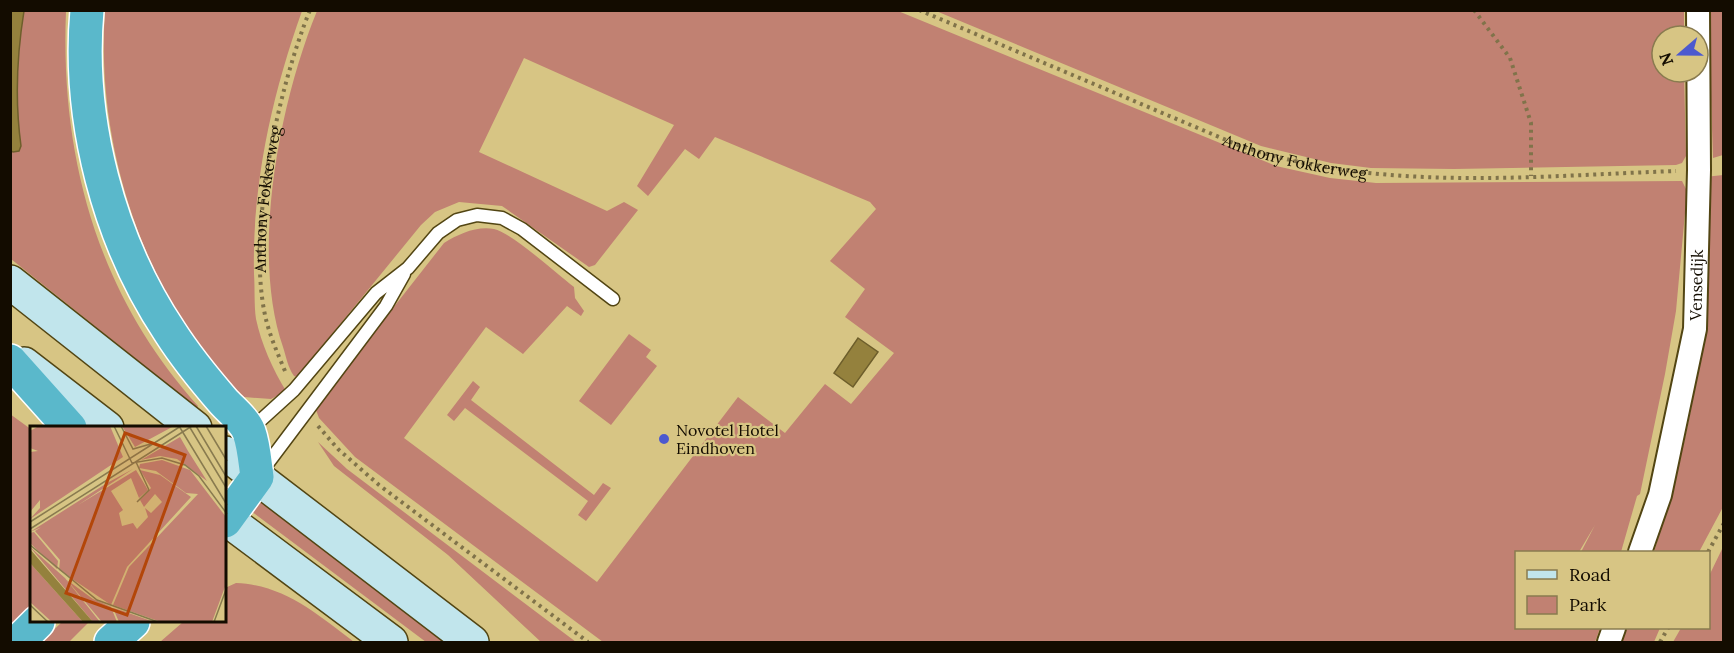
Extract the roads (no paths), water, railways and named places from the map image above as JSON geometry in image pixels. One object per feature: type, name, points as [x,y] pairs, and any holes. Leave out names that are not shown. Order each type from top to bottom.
[{"type":"highway","points":[[87,10],[86,65],[90,115],[101,174],[125,244],[168,330],[201,375],[224,426]]},
{"type":"highway","points":[[10,361],[68,426]]},
{"type":"highway","points":[[226,431],[233,447],[257,477],[226,517]]},
{"type":"highway","points":[[18,642],[37,623]]},
{"type":"highway","points":[[111,642],[131,623]]},
{"type":"main road","points":[[10,282],[192,426]]},
{"type":"main road","points":[[10,354],[104,426]]},
{"type":"main road","points":[[257,477],[471,642]]},
{"type":"main road","points":[[226,519],[391,642]]},
{"type":"street","name":"Vensedijk","points":[[1640,551],[1660,495],[1695,329],[1699,170],[1698,10]]},
{"type":"lane","points":[[257,477],[386,306],[408,268],[438,233],[457,220],[477,215],[502,218],[522,229],[613,299]]},
{"type":"lane","points":[[233,447],[294,390],[376,292],[408,268]]},
{"type":"place","name":"Novotel Hotel Eindhoven","points":[[664,439]]}]
